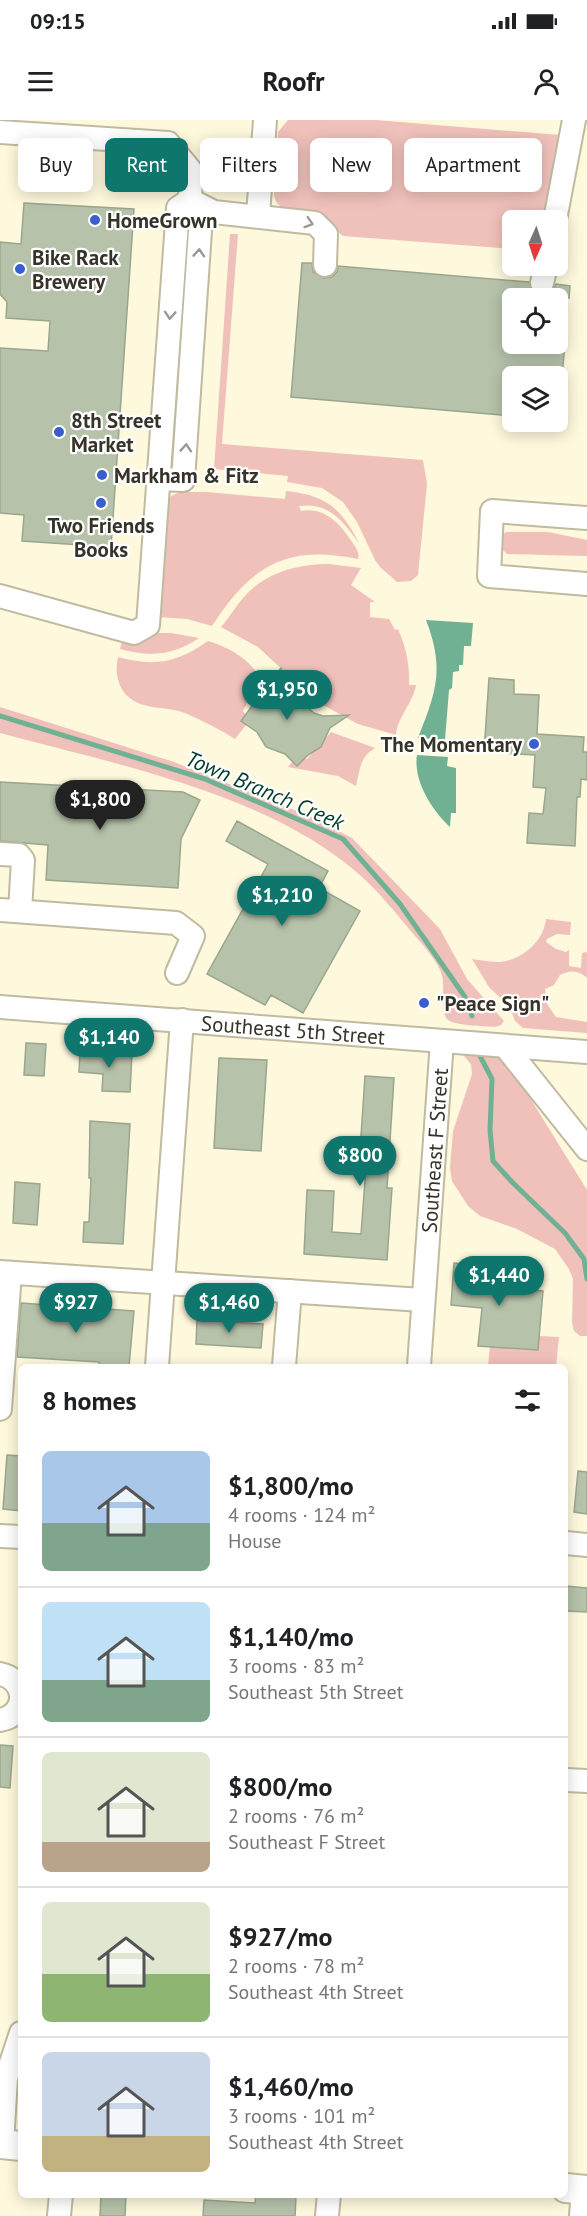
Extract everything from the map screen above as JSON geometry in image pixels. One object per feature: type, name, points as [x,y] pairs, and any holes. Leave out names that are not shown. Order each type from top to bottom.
[{"type":"street","points":[[258,215],[265,120]]},
{"type":"street","points":[[557,210],[574,120]]},
{"type":"street","points":[[0,132],[168,143],[191,171],[190,200],[201,216],[183,480],[158,479],[148,625],[134,633],[0,596]]},
{"type":"street","points":[[190,200],[214,212],[315,223],[326,234],[325,265]]},
{"type":"street","points":[[587,518],[492,511],[489,576],[587,584]]},
{"type":"street","points":[[0,854],[19,855],[23,860],[10,911],[176,924],[193,936],[177,973]]},
{"type":"street","name":"Southeast 5th Street","points":[[0,1008],[587,1052]]},
{"type":"street","points":[[157,1364],[182,1020]]},
{"type":"street","name":"Southeast F Street","points":[[419,1364],[442,1041]]},
{"type":"street","points":[[505,1046],[587,1149]]},
{"type":"street","points":[[0,1409],[5,1272],[422,1300]]},
{"type":"street","points":[[284,1364],[290,1291]]},
{"type":"street","points":[[0,1536],[18,1537]]},
{"type":"street","points":[[568,1543],[587,1545]]},
{"type":"street","points":[[0,1674],[12,1678],[17,1684],[16,1708]]},
{"type":"street","points":[[568,1780],[587,1781]]},
{"type":"street","points":[[8,2145],[6,2078],[18,2042]]},
{"type":"street","points":[[59,2216],[61,2198]]},
{"type":"street","points":[[327,2216],[329,2198]]},
{"type":"shaded area","points":[[288,120],[375,120],[561,135],[549,210],[502,210],[502,248],[343,236],[322,215],[286,209],[276,201],[274,192],[298,192],[298,138],[278,138],[278,132]]},
{"type":"shaded area","points":[[230,234],[238,234],[222,444],[423,460],[427,484],[418,575],[411,581],[397,582],[380,567],[357,522],[343,502],[322,488],[287,482],[288,476],[214,469]]},
{"type":"shaded area","points":[[286,491],[312,496],[331,505],[339,512],[359,543],[341,521],[327,510],[319,507],[299,506],[301,511],[317,511],[337,523],[356,548],[358,559],[333,555],[310,555],[290,558],[273,564],[256,574],[241,588],[212,626],[187,619],[158,617],[166,506],[171,496],[180,492],[207,492],[285,499]]},
{"type":"shaded area","points":[[548,532],[587,540],[587,556],[507,554],[500,547],[502,534]]},
{"type":"shaded area","points":[[329,564],[361,568],[351,585],[375,602],[370,602],[370,617],[389,619],[401,636],[408,663],[409,685],[416,685],[396,735],[358,724],[325,706],[258,647],[221,627],[252,589],[272,576],[294,568]]},
{"type":"shaded area","points":[[426,620],[473,623],[471,646],[464,646],[463,665],[459,665],[459,671],[453,672],[452,688],[449,690],[445,740],[418,738],[430,707],[437,667],[432,637]]},
{"type":"shaded area","points":[[153,633],[171,633],[199,638],[170,652],[151,654],[120,649],[122,641],[141,641]]},
{"type":"shaded area","points":[[208,641],[238,654],[260,677],[243,711],[250,720],[235,739],[185,713],[139,703],[126,694],[118,681],[118,657],[143,662],[165,661],[186,654]]},
{"type":"shaded area","points":[[0,707],[174,762],[312,817],[352,838],[440,929],[467,979],[504,1021],[495,1027],[462,1024],[447,1019],[444,1009],[442,975],[430,954],[374,889],[324,847],[282,823],[190,785],[0,733]]},
{"type":"shaded area","points":[[331,732],[375,748],[363,760],[356,786],[338,776],[288,767],[298,755],[307,759]]},
{"type":"shaded area","points":[[417,755],[448,757],[447,766],[456,768],[456,813],[451,813],[450,827],[425,794],[418,775]]},
{"type":"shaded area","points":[[546,919],[571,922],[570,935],[557,934],[547,939],[546,942],[556,949],[566,952],[569,950],[569,966],[581,968],[582,953],[587,952],[587,978],[574,972],[560,975],[554,985],[545,989],[547,1004],[556,1017],[587,1022],[587,1033],[523,1028],[515,1021],[510,1007],[489,987],[472,959],[500,962],[516,958],[536,942]]},
{"type":"shaded area","points":[[469,1053],[501,1056],[509,1064],[587,1190],[587,1336],[580,1336],[574,1331],[572,1323],[573,1279],[555,1249],[517,1229],[480,1216],[468,1206],[452,1181],[450,1168],[453,1131],[472,1074],[471,1064],[463,1055]]},
{"type":"shaded area","points":[[539,1336],[559,1337],[556,1364],[488,1364],[490,1347],[538,1350]]},
{"type":"building","name":"8th Street Market","points":[[24,203],[134,209],[111,547],[22,541],[24,515],[0,513],[0,348],[48,351],[50,321],[6,318],[7,302],[0,294],[0,242],[21,244]]},
{"type":"building","points":[[302,263],[312,263],[313,272],[324,278],[332,277],[337,272],[338,266],[529,282],[531,288],[502,288],[502,354],[564,354],[563,366],[502,366],[502,415],[291,397]]},
{"type":"building","points":[[556,284],[570,286],[569,298],[568,288],[554,288]]},
{"type":"building","points":[[281,668],[291,693],[314,713],[323,716],[349,715],[330,728],[321,747],[297,766],[285,754],[266,747],[257,732],[241,721],[252,706],[254,692],[267,686]]},
{"type":"building","name":"The Momentary","points":[[489,678],[514,680],[514,694],[539,695],[537,734],[584,737],[583,752],[587,752],[587,780],[581,779],[580,797],[577,797],[575,846],[527,843],[529,813],[543,814],[546,788],[533,787],[535,755],[484,752]]},
{"type":"building","points":[[0,782],[183,792],[200,800],[181,839],[178,888],[46,880],[48,845],[0,841]]},
{"type":"building","points":[[237,821],[328,871],[319,888],[360,911],[303,1013],[271,995],[265,1005],[207,974],[268,864],[226,841]]},
{"type":"building","points":[[26,1043],[46,1044],[44,1076],[24,1075]]},
{"type":"building","points":[[80,1051],[132,1054],[130,1092],[102,1091],[103,1074],[79,1072]]},
{"type":"building","points":[[219,1058],[267,1060],[261,1151],[214,1148]]},
{"type":"building","points":[[365,1076],[394,1078],[387,1188],[392,1188],[387,1260],[304,1254],[307,1190],[334,1191],[332,1232],[361,1234],[366,1167],[359,1166]]},
{"type":"building","points":[[90,1121],[130,1124],[123,1244],[83,1242],[84,1222],[89,1222]]},
{"type":"building","points":[[15,1182],[40,1184],[37,1225],[13,1223]]},
{"type":"building","points":[[454,1263],[501,1267],[500,1288],[543,1291],[538,1350],[478,1346],[482,1308],[451,1305]]},
{"type":"building","points":[[21,1303],[134,1311],[129,1364],[99,1364],[99,1362],[17,1357]]},
{"type":"building","points":[[197,1320],[263,1324],[261,1348],[196,1344]]},
{"type":"building","points":[[7,1455],[18,1456],[18,1511],[3,1509]]},
{"type":"building","points":[[578,1471],[587,1472],[587,1514],[574,1512]]},
{"type":"building","points":[[568,1586],[587,1588],[587,1612],[568,1611]]},
{"type":"building","points":[[0,1745],[13,1746],[10,1788],[0,1787]]},
{"type":"building","points":[[101,2198],[126,2198],[125,2216],[100,2216]]},
{"type":"building","points":[[256,2198],[296,2198],[295,2216],[203,2216],[204,2200],[255,2203]]},
{"type":"waterway","name":"Town Branch Creek","points":[[0,716],[205,779],[343,839],[400,904],[465,997],[472,1016]]},
{"type":"waterway","name":"Town Branch Creek","points":[[479,1054],[492,1079],[490,1130],[493,1161],[565,1233],[584,1259],[587,1279]]},
{"type":"place","name":"HomeGrown","points":[[95,220]]},
{"type":"place","name":"Bike Rack Brewery","points":[[20,269]]},
{"type":"place","name":"8th Street Market","points":[[59,432]]},
{"type":"place","name":"Markham & Fitz","points":[[102,475]]},
{"type":"place","name":"Two Friends Books","points":[[101,503]]},
{"type":"place","name":"The Momentary","points":[[534,744]]},
{"type":"place","name":"\"Peace Sign\"","points":[[424,1003]]}]
